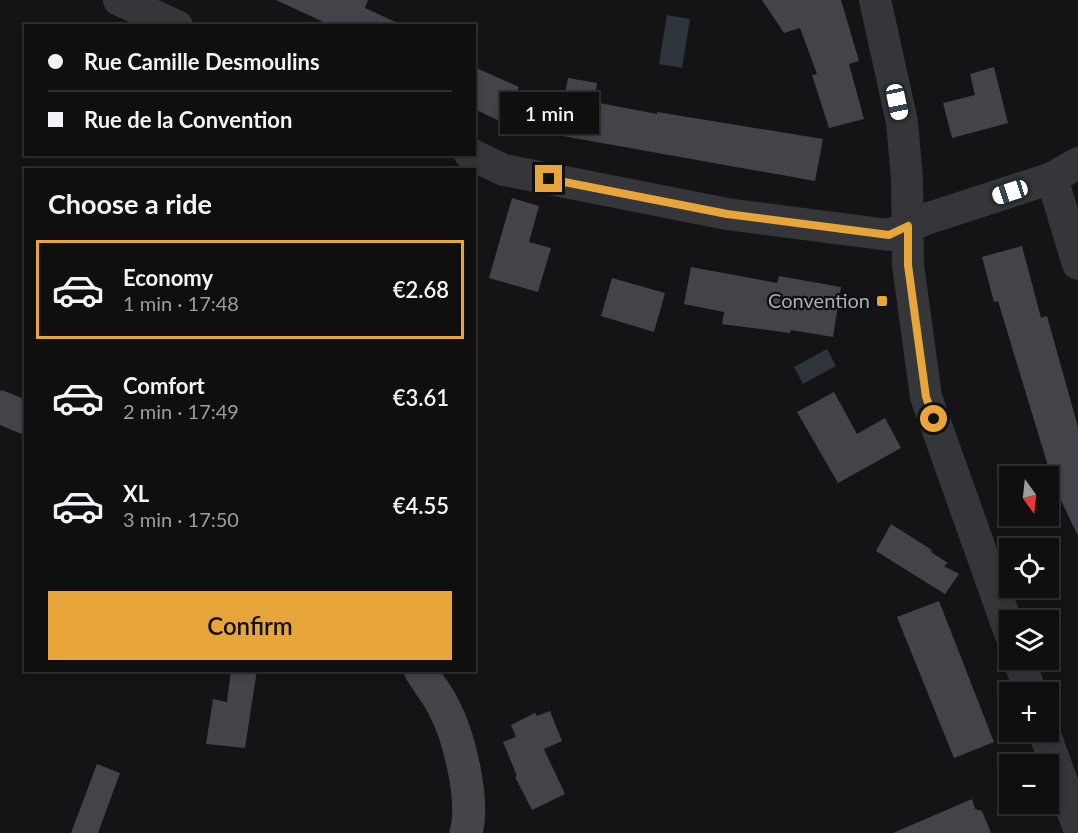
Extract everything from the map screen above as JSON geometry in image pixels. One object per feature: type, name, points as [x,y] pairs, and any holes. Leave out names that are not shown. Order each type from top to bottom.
[{"type":"main road","points":[[0,407],[24,417]]},
{"type":"main road","points":[[421,672],[443,706],[460,749],[467,792],[466,833]]},
{"type":"street","points":[[119,0],[173,24]]},
{"type":"street","points":[[875,0],[902,122],[907,179],[908,265],[926,397],[1002,610]]},
{"type":"street","points":[[474,156],[504,170],[727,214],[889,235],[908,226],[1065,170],[1078,264]]},
{"type":"street","points":[[1048,742],[1078,826]]},
{"type":"shaded area","points":[[667,15],[690,19],[682,68],[659,64]]},
{"type":"shaded area","points":[[827,349],[836,366],[803,384],[794,367]]},
{"type":"building","points":[[276,0],[368,0],[365,8],[400,24],[328,24]]},
{"type":"building","points":[[762,0],[841,0],[859,61],[849,64],[864,119],[829,128],[812,75],[817,74],[800,28],[784,33]]},
{"type":"building","points":[[994,67],[1008,123],[952,138],[943,103],[975,95],[970,74]]},
{"type":"building","points":[[476,68],[519,87],[502,122],[476,110]]},
{"type":"building","points":[[568,78],[597,83],[594,102],[823,139],[815,181],[557,135]]},
{"type":"building","points":[[512,198],[539,206],[529,242],[551,248],[538,292],[489,278]]},
{"type":"building","points":[[1022,246],[1041,318],[1047,316],[1078,427],[1078,536],[1059,496],[1059,466],[1048,466],[998,301],[994,302],[982,257]]},
{"type":"building","points":[[691,267],[777,283],[779,276],[841,287],[833,337],[791,330],[790,333],[722,324],[724,312],[684,304]]},
{"type":"building","points":[[612,278],[665,293],[654,332],[601,316]]},
{"type":"building","points":[[834,392],[857,434],[885,418],[901,448],[838,483],[797,412]]},
{"type":"building","points":[[891,524],[932,550],[931,552],[948,563],[944,566],[959,574],[945,594],[876,551]]},
{"type":"building","points":[[939,601],[994,742],[954,758],[897,617]]},
{"type":"building","points":[[231,672],[257,672],[245,748],[206,744],[213,699],[227,702]]},
{"type":"building","points":[[550,711],[562,741],[544,749],[565,794],[532,810],[515,777],[517,776],[503,742],[516,737],[511,725],[535,713],[537,716]]},
{"type":"building","points":[[97,764],[120,773],[98,833],[71,833]]},
{"type":"building","points":[[972,799],[975,809],[982,811],[991,833],[893,833]]},
{"type":"place","name":"Convention","points":[[882,301]]},
{"type":"route","points":[[549,179],[727,214],[889,235],[908,226],[908,265],[926,397],[934,419]]}]
